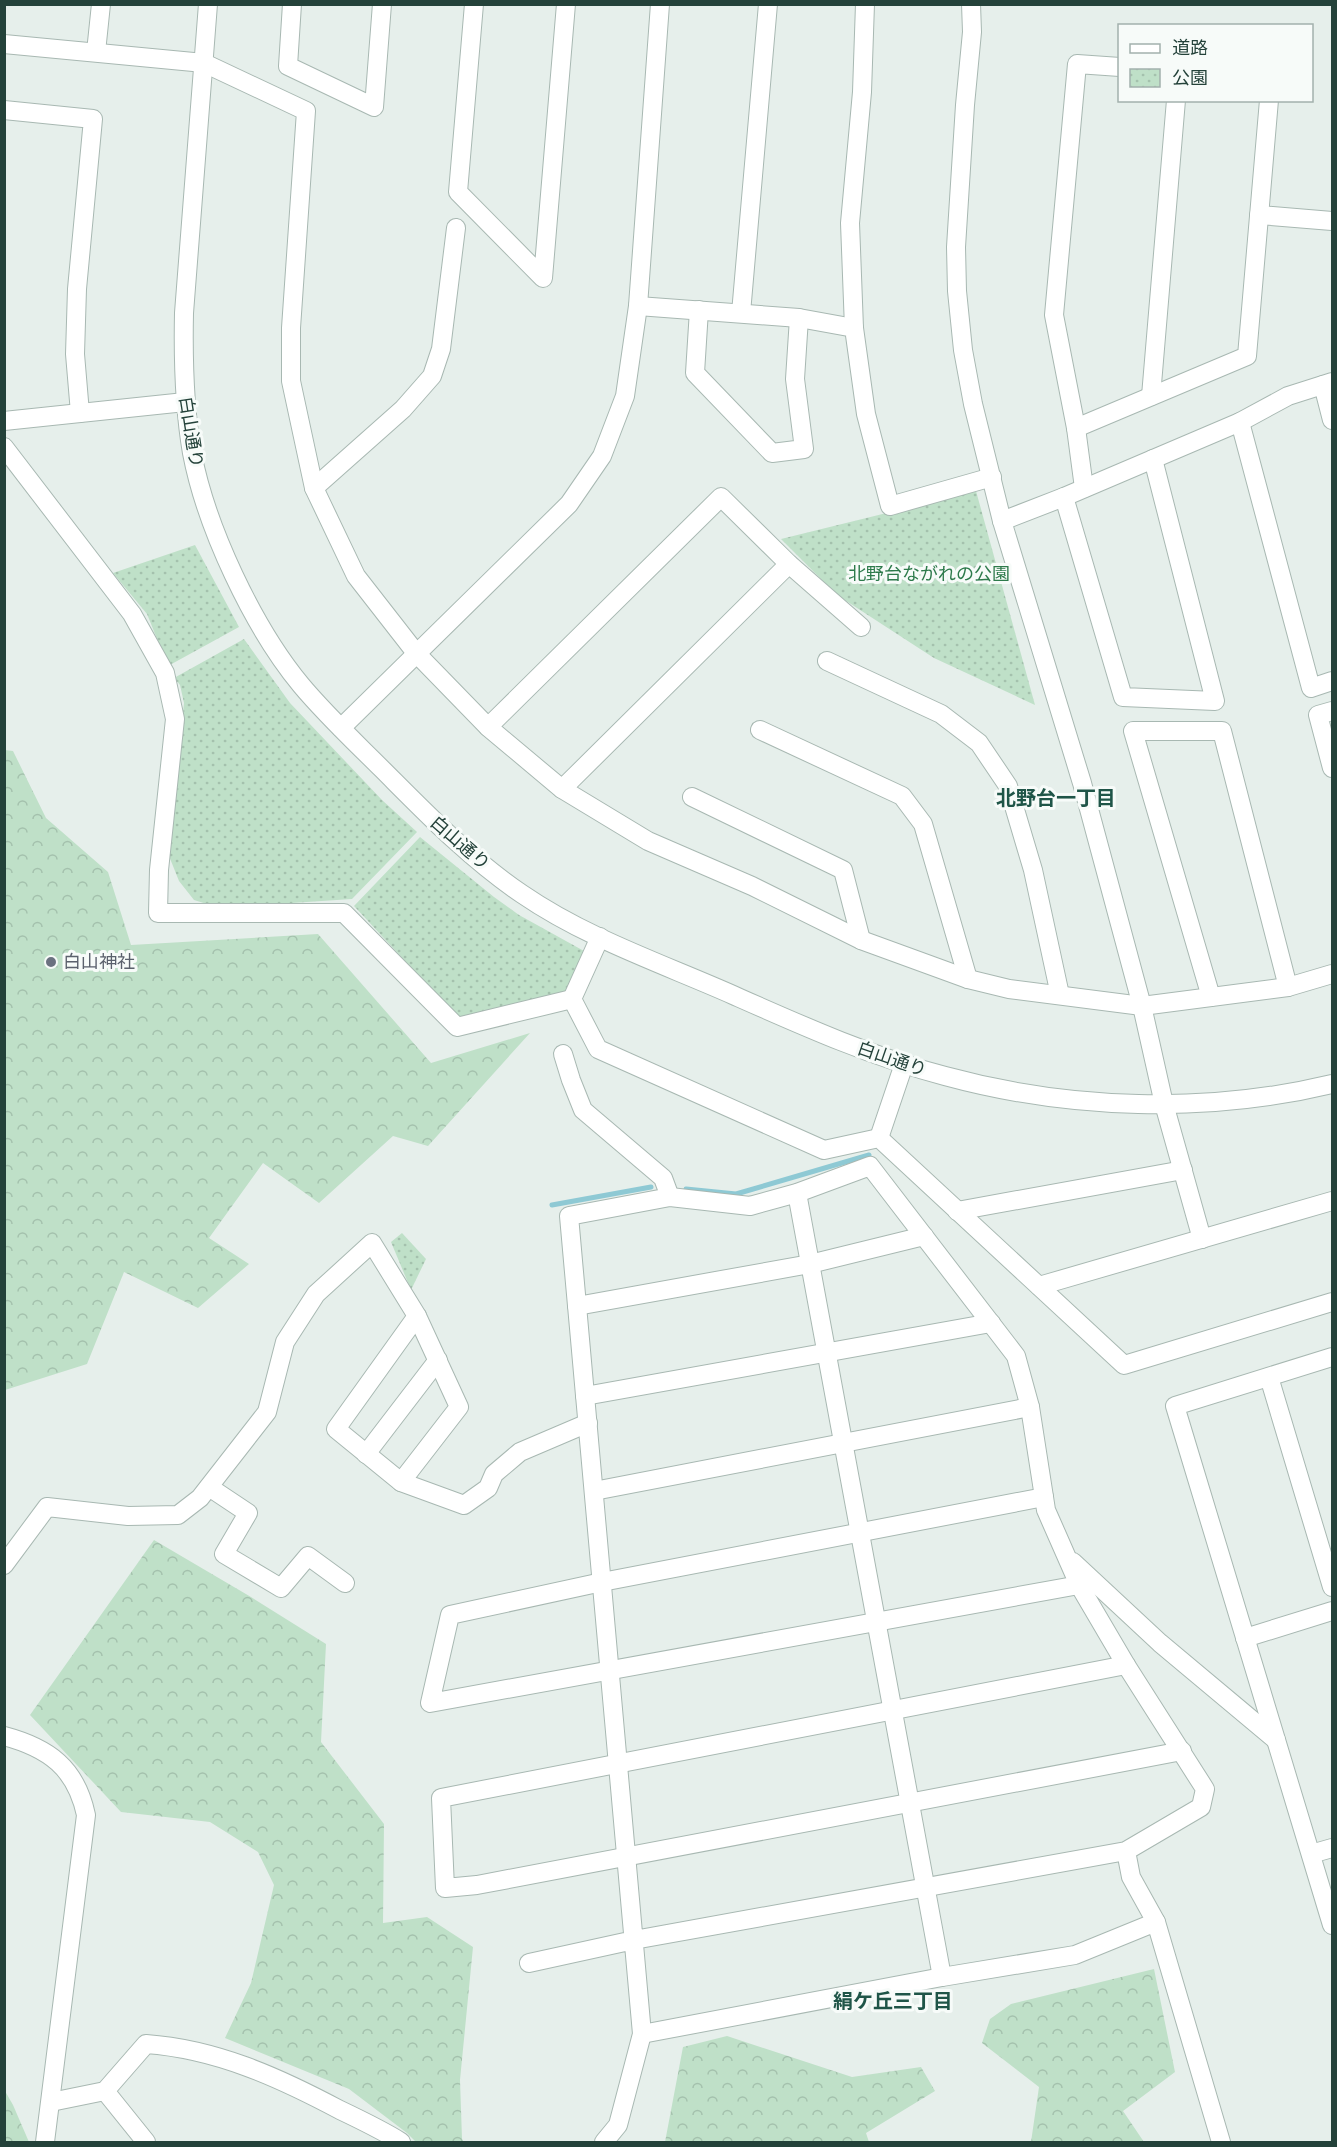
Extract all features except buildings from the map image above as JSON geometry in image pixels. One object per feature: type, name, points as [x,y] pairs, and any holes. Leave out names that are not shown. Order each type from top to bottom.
[{"type":"street","points":[[96,52],[100,4]]},
{"type":"street","name":"白山通り","points":[[208,4],[184,313],[185,402],[193,456],[205,500],[237,580],[258,624],[302,686],[414,801],[473,856],[522,895],[573,924],[819,1033],[904,1064],[946,1076],[1039,1095],[1085,1101],[1164,1104],[1256,1098],[1332,1084]]},
{"type":"street","points":[[292,4],[288,66],[374,107],[382,4]]},
{"type":"street","points":[[474,4],[459,192],[543,278],[566,4]]},
{"type":"street","points":[[341,728],[569,504],[602,456],[625,396],[638,306],[660,4]]},
{"type":"street","points":[[741,313],[768,4]]},
{"type":"street","points":[[865,4],[862,93],[850,223],[854,328],[866,414],[890,506],[992,477]]},
{"type":"street","points":[[971,4],[972,33],[956,247],[957,291],[963,350],[973,405],[1002,521],[1082,783],[1142,1006],[1164,1104],[1202,1239]]},
{"type":"street","points":[[4,44],[204,63],[306,111],[292,296],[291,381],[314,488],[357,576],[416,653],[488,727],[562,789],[648,841],[752,885],[861,940],[968,979],[1010,989],[1142,1006],[1288,987],[1332,974]]},
{"type":"street","points":[[1084,488],[1076,428],[1054,315],[1077,64],[1118,67]]},
{"type":"street","points":[[1151,396],[1176,102]]},
{"type":"street","points":[[1076,428],[1247,356],[1269,102]]},
{"type":"street","points":[[4,110],[93,119],[77,289],[75,354],[80,413]]},
{"type":"street","points":[[1259,215],[1332,221]]},
{"type":"street","points":[[314,488],[403,409],[432,376],[441,349],[456,228]]},
{"type":"street","points":[[638,306],[799,318],[854,328]]},
{"type":"street","points":[[699,310],[695,373],[772,453],[804,449],[795,379],[799,318]]},
{"type":"street","points":[[1002,521],[1240,422],[1288,396],[1328,384],[1332,420]]},
{"type":"street","points":[[4,422],[185,402]]},
{"type":"street","points":[[1240,422],[1311,688],[1332,681]]},
{"type":"street","points":[[4,447],[132,614],[165,673],[175,719],[159,870],[158,913],[344,913],[457,1027],[572,999]]},
{"type":"street","points":[[1064,497],[1123,697],[1215,702],[1153,459]]},
{"type":"street","points":[[488,727],[721,497],[789,564],[861,627]]},
{"type":"street","points":[[562,789],[789,564]]},
{"type":"street","points":[[827,661],[941,714],[979,743],[1008,786],[1033,870],[1060,995]]},
{"type":"street","points":[[1332,711],[1318,715],[1332,768]]},
{"type":"street","points":[[760,730],[902,796],[923,824],[968,979]]},
{"type":"street","points":[[1211,997],[1133,731],[1222,731],[1288,987]]},
{"type":"street","points":[[692,797],[843,870],[861,940]]},
{"type":"street","points":[[572,999],[600,937]]},
{"type":"street","points":[[572,999],[598,1049],[824,1150],[879,1138]]},
{"type":"street","points":[[563,1054],[583,1110],[663,1178],[670,1197]]},
{"type":"street","points":[[879,1138],[904,1064]]},
{"type":"street","points":[[879,1138],[1124,1365],[1332,1302]]},
{"type":"street","points":[[529,1964],[634,1940],[1126,1851],[1201,1807],[1205,1789],[1126,1665],[1079,1585],[1046,1510],[1030,1407],[1016,1356],[870,1166],[797,1193],[750,1206],[670,1197],[569,1216],[588,1423],[626,1857],[634,1940],[642,2034],[618,2125],[604,2142]]},
{"type":"street","points":[[957,1211],[1183,1170]]},
{"type":"street","points":[[797,1193],[942,1977]]},
{"type":"street","points":[[1038,1286],[1332,1201]]},
{"type":"street","points":[[577,1306],[810,1264],[924,1236]]},
{"type":"street","points":[[4,1565],[47,1507],[128,1516],[178,1515],[200,1498],[267,1412],[285,1342],[316,1294],[372,1243],[417,1316],[459,1407],[401,1482]]},
{"type":"street","points":[[417,1316],[336,1429],[401,1482],[464,1505],[488,1488],[494,1474],[520,1452],[588,1423]]},
{"type":"street","points":[[585,1396],[992,1323]]},
{"type":"street","points":[[1332,1357],[1175,1406],[1332,1925]]},
{"type":"street","points":[[366,1454],[438,1360]]},
{"type":"street","points":[[1269,1377],[1332,1587]]},
{"type":"street","points":[[594,1491],[1030,1407]]},
{"type":"street","points":[[209,1487],[248,1513],[224,1554],[281,1588],[308,1556],[345,1583]]},
{"type":"street","points":[[1044,1497],[602,1582],[450,1615],[430,1703],[1079,1585]]},
{"type":"street","points":[[1067,1556],[1160,1643],[1276,1740]]},
{"type":"street","points":[[1245,1638],[1332,1611]]},
{"type":"street","points":[[1126,1665],[441,1798],[445,1888],[477,1885],[1182,1751]]},
{"type":"street","points":[[4,1736],[41,1748],[55,1760],[67,1772],[82,1794],[86,1815],[45,2142]]},
{"type":"street","points":[[1311,1854],[1332,1848]]},
{"type":"street","points":[[1126,1851],[1131,1877],[1156,1922],[1221,2142]]},
{"type":"street","points":[[642,2034],[942,1977],[1074,1955],[1156,1922]]},
{"type":"street","points":[[51,2102],[105,2091],[146,2044],[176,2046],[240,2063],[314,2096],[401,2142]]},
{"type":"street","points":[[105,2091],[146,2142]]},
{"type":"green space","name":"北野台ながれの公園","points":[[976,491],[1035,705],[934,658],[837,595],[781,539]]},
{"type":"green space","points":[[195,545],[239,627],[168,666],[147,614],[113,573]]},
{"type":"green space","points":[[244,639],[290,703],[382,800],[417,832],[352,899],[230,907],[210,905],[194,900],[179,881],[169,856],[184,703],[180,685],[174,678]]},
{"type":"green space","points":[[5,750],[13,751],[46,818],[108,872],[131,945],[318,934],[431,1063],[530,1033],[428,1146],[393,1136],[319,1203],[263,1163],[209,1238],[249,1264],[198,1308],[124,1272],[87,1364],[5,1390]]},
{"type":"green space","points":[[420,837],[519,915],[584,951],[569,993],[459,1019],[354,906]]},
{"type":"green space","points":[[402,1233],[426,1259],[411,1290],[391,1242]]},
{"type":"green space","points":[[154,1540],[326,1644],[321,1742],[384,1824],[383,1923],[427,1917],[473,1947],[460,2080],[462,2139],[464,2142],[416,2142],[349,2089],[225,2038],[251,1983],[274,1885],[258,1852],[210,1822],[121,1812],[30,1715]]},
{"type":"green space","points":[[1154,1969],[1175,2072],[1123,2111],[1144,2142],[1031,2142],[1039,2087],[982,2043],[990,2019],[1011,2004]]},
{"type":"green space","points":[[727,2036],[852,2077],[921,2067],[935,2091],[866,2133],[869,2142],[665,2142],[683,2047]]},
{"type":"green space","points":[[5,2091],[13,2105],[29,2142],[5,2142]]},
{"type":"waterway","points":[[686,1189],[736,1194],[869,1155]]},
{"type":"waterway","points":[[552,1205],[651,1187]]},
{"type":"place","name":"白山神社","points":[[51,962]]},
{"type":"district","name":"北野台一丁目","points":[[1056,798]]},
{"type":"district","name":"絹ケ丘三丁目","points":[[893,2001]]}]
